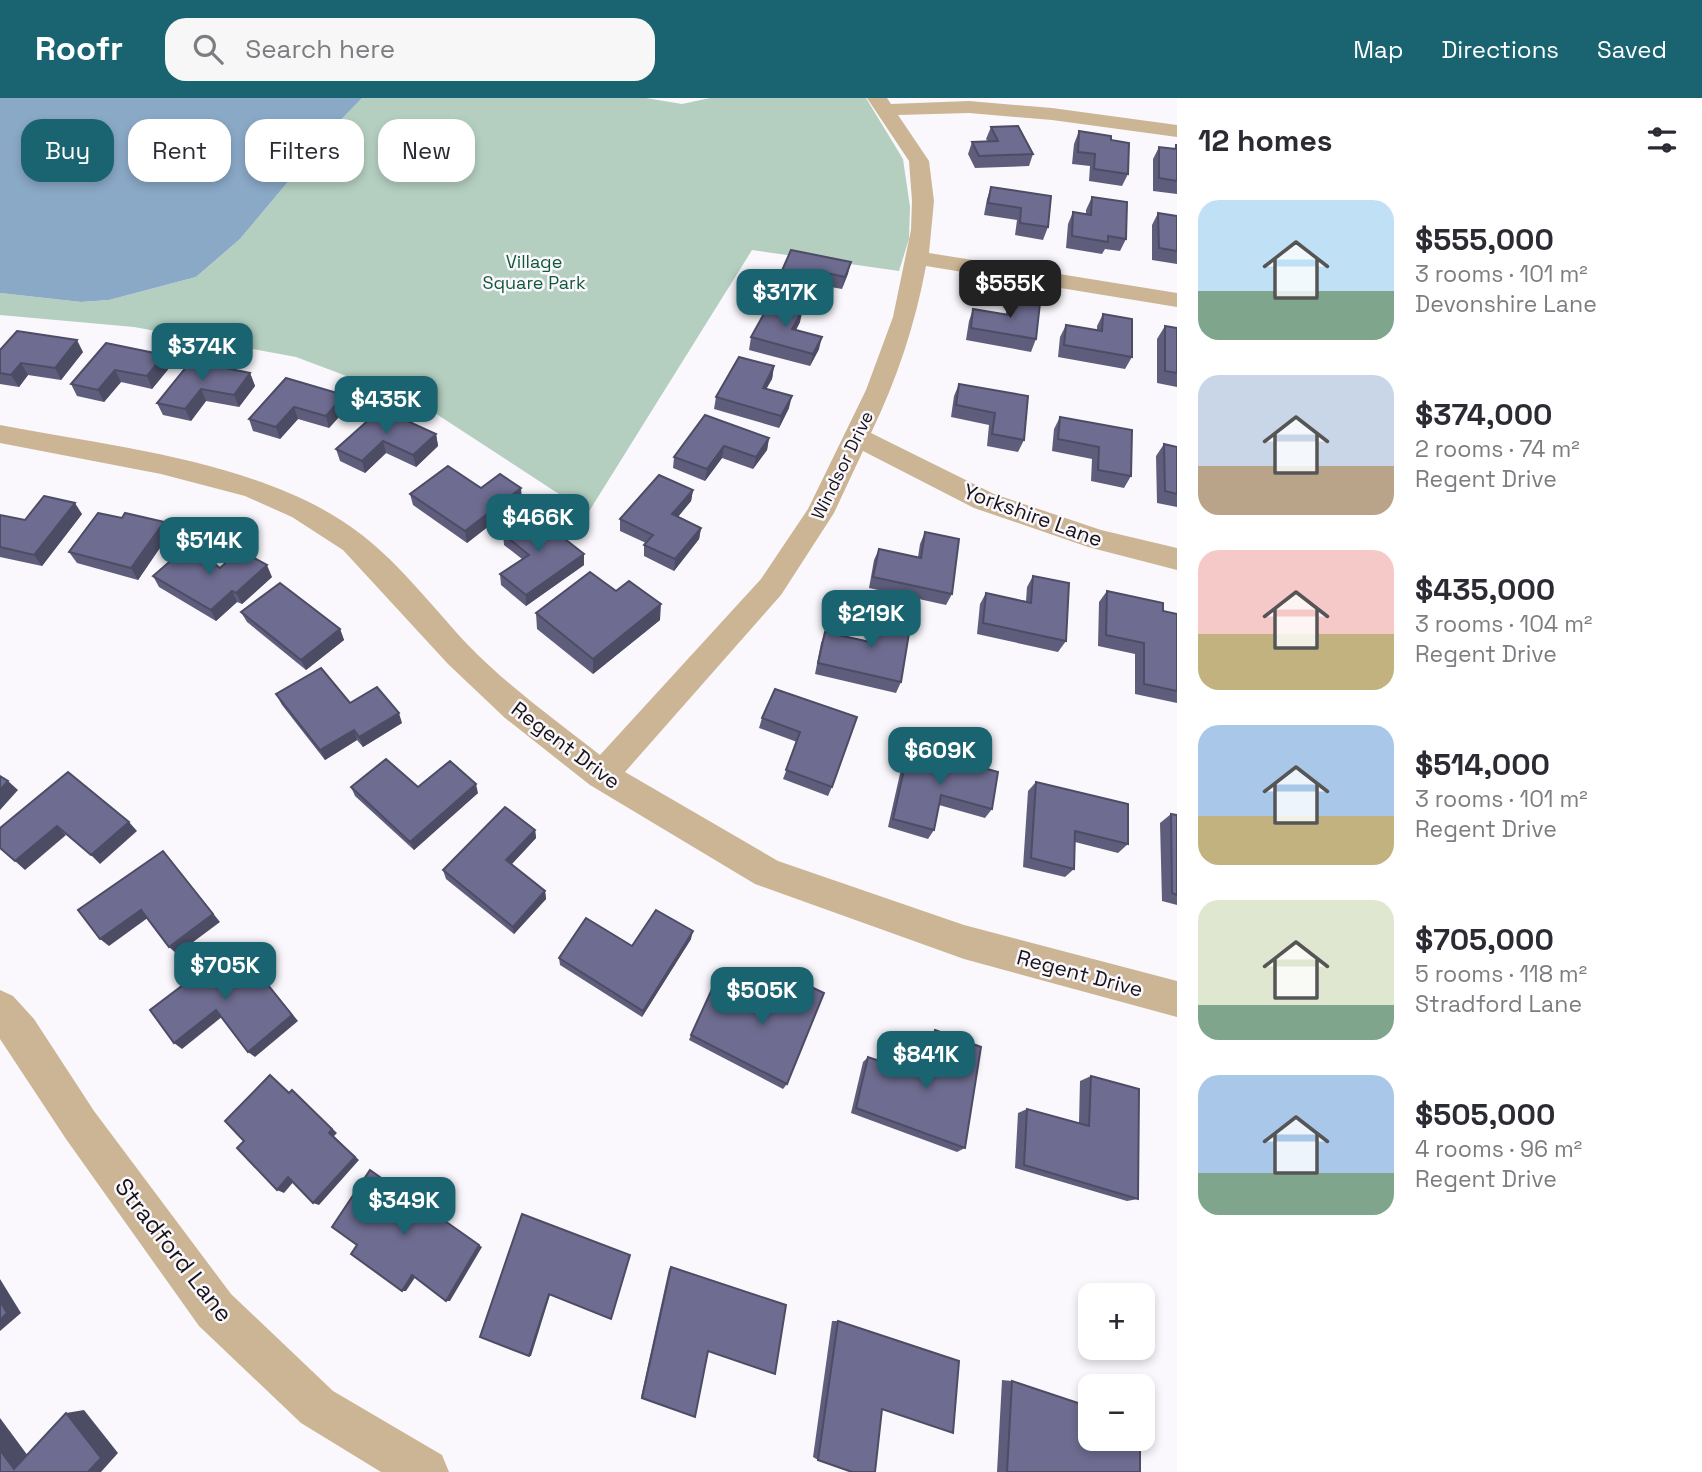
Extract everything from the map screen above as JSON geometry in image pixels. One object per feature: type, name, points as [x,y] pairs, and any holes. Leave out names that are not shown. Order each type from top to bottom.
[{"type":"street","points":[[881,104],[969,107],[1052,114],[1177,131]]},
{"type":"street","name":"Windsor Drive","points":[[602,775],[771,587],[820,513],[879,390],[905,317],[922,230],[919,161],[881,104]]},
{"type":"street","points":[[918,258],[1177,300]]},
{"type":"street","name":"Regent Drive","points":[[0,434],[174,469],[253,489],[302,510],[353,543],[516,709],[602,775],[767,873],[964,942],[1177,999]]},
{"type":"street","name":"Yorkshire Lane","points":[[857,437],[984,501],[1098,540],[1177,559]]},
{"type":"street","name":"Stradford Lane","points":[[0,1009],[20,1033],[80,1125],[215,1310],[317,1407],[425,1472]]},
{"type":"green space","name":"Village Square Park","points":[[362,98],[646,98],[682,104],[710,98],[866,98],[903,159],[910,207],[909,239],[899,271],[752,250],[588,513],[421,404],[296,357],[134,327],[0,315],[0,293],[81,302],[109,300],[196,277],[240,239],[288,182],[364,182],[364,119],[342,119]]},
{"type":"water","points":[[0,98],[362,98],[342,119],[245,119],[245,182],[288,182],[240,239],[196,277],[109,300],[81,302],[0,293]]},
{"type":"building","points":[[1018,126],[1033,154],[979,156],[972,142],[998,141],[991,127]]},
{"type":"building","points":[[1079,131],[1111,136],[1111,140],[1129,143],[1128,174],[1094,169],[1095,154],[1078,152]]},
{"type":"building","points":[[1176,145],[1177,181],[1159,178],[1159,147],[1176,149]]},
{"type":"building","points":[[991,187],[1051,196],[1048,227],[1020,223],[1021,208],[988,203]]},
{"type":"building","points":[[1092,197],[1127,202],[1126,239],[1108,236],[1108,242],[1072,236],[1073,212],[1091,215]]},
{"type":"building","points":[[1158,213],[1177,216],[1177,251],[1159,248]]},
{"type":"building","points":[[791,250],[851,262],[845,277],[817,271],[809,291],[776,284]]},
{"type":"building","points":[[1011,298],[1040,303],[1036,339],[971,328],[973,309],[1009,315]]},
{"type":"building","points":[[771,301],[803,309],[792,329],[822,337],[813,354],[751,337]]},
{"type":"building","points":[[1103,314],[1132,319],[1132,357],[1064,345],[1066,325],[1102,331]]},
{"type":"building","points":[[1165,326],[1177,328],[1177,373],[1165,371]]},
{"type":"building","points":[[17,331],[77,340],[55,368],[21,363],[11,375],[0,373],[0,350]]},
{"type":"building","points":[[106,343],[164,355],[147,376],[115,370],[98,390],[71,384]]},
{"type":"building","points":[[739,357],[774,366],[763,388],[792,396],[781,416],[716,397]]},
{"type":"building","points":[[191,361],[250,373],[234,395],[201,389],[185,409],[157,403]]},
{"type":"building","points":[[286,378],[344,395],[326,416],[294,407],[276,427],[249,419]]},
{"type":"building","points":[[959,384],[1028,396],[1024,440],[992,434],[995,413],[956,405]]},
{"type":"building","points":[[381,409],[436,434],[413,455],[383,441],[362,461],[336,449]]},
{"type":"building","points":[[705,415],[769,438],[756,457],[724,446],[707,469],[674,457]]},
{"type":"building","points":[[1060,417],[1132,430],[1131,476],[1098,470],[1099,447],[1058,439]]},
{"type":"building","points":[[1164,444],[1177,447],[1177,494],[1165,491]]},
{"type":"building","points":[[448,466],[481,488],[500,474],[521,488],[465,531],[410,494]]},
{"type":"building","points":[[659,475],[693,490],[672,514],[701,528],[675,559],[644,545],[653,535],[620,519]]},
{"type":"building","points":[[44,496],[75,503],[34,555],[0,547],[0,515],[25,520]]},
{"type":"building","points":[[98,513],[122,518],[125,513],[164,522],[131,568],[69,552]]},
{"type":"building","points":[[533,514],[584,554],[526,595],[500,574],[529,555],[503,534]]},
{"type":"building","points":[[925,532],[959,539],[952,594],[873,577],[879,549],[921,558]]},
{"type":"building","points":[[240,550],[267,565],[236,593],[232,591],[211,610],[153,576],[182,551],[212,568],[216,565],[220,568]]},
{"type":"building","points":[[590,572],[616,591],[629,581],[661,604],[593,659],[536,613]]},
{"type":"building","points":[[1033,576],[1069,583],[1066,641],[983,623],[986,593],[1031,603]]},
{"type":"building","points":[[280,583],[340,629],[301,660],[241,612]]},
{"type":"building","points":[[1107,591],[1163,603],[1163,611],[1177,614],[1177,691],[1144,684],[1144,643],[1106,635]]},
{"type":"building","points":[[875,613],[911,621],[901,682],[818,663],[825,632],[870,642]]},
{"type":"building","points":[[321,668],[350,703],[377,687],[399,713],[359,737],[354,730],[320,750],[276,694]]},
{"type":"building","points":[[775,689],[857,717],[832,787],[786,770],[800,732],[762,718]]},
{"type":"building","points":[[909,747],[998,772],[992,809],[941,795],[934,830],[893,819]]},
{"type":"building","points":[[386,759],[418,787],[450,761],[476,784],[410,842],[351,787]]},
{"type":"building","points":[[68,772],[129,822],[91,855],[57,826],[15,861],[0,848],[0,828]]},
{"type":"building","points":[[0,776],[8,781],[0,790]]},
{"type":"building","points":[[1036,782],[1128,804],[1128,844],[1075,831],[1074,869],[1031,858]]},
{"type":"building","points":[[505,807],[535,830],[506,860],[545,891],[513,927],[443,870]]},
{"type":"building","points":[[1171,814],[1177,815],[1177,895],[1172,893]]},
{"type":"building","points":[[163,851],[213,914],[169,947],[141,910],[100,939],[78,910]]},
{"type":"building","points":[[656,910],[693,931],[643,1011],[559,958],[586,918],[632,946]]},
{"type":"building","points":[[236,945],[292,1015],[248,1052],[216,1010],[174,1043],[150,1010]]},
{"type":"building","points":[[782,973],[824,993],[787,1084],[691,1035],[712,989],[764,1015]]},
{"type":"building","points":[[935,1030],[981,1047],[965,1148],[856,1108],[868,1057],[926,1077]]},
{"type":"building","points":[[270,1075],[289,1093],[292,1090],[332,1129],[329,1133],[355,1157],[313,1203],[288,1177],[277,1190],[237,1148],[244,1141],[225,1121]]},
{"type":"building","points":[[1091,1076],[1139,1089],[1138,1199],[1024,1165],[1027,1109],[1089,1126]]},
{"type":"building","points":[[370,1170],[394,1187],[398,1183],[447,1217],[445,1221],[479,1245],[446,1301],[412,1275],[402,1291],[351,1254],[357,1245],[332,1227]]},
{"type":"building","points":[[522,1214],[630,1255],[611,1319],[549,1294],[529,1356],[480,1337]]},
{"type":"building","points":[[671,1267],[786,1305],[775,1374],[708,1351],[695,1417],[642,1398]]},
{"type":"building","points":[[0,1301],[7,1313],[0,1320]]},
{"type":"building","points":[[838,1321],[959,1361],[953,1433],[882,1409],[875,1472],[852,1472],[818,1460]]},
{"type":"building","points":[[1012,1381],[1078,1403],[1078,1451],[1140,1451],[1140,1472],[1007,1472]]},
{"type":"building","points":[[66,1413],[101,1458],[88,1472],[0,1472],[0,1450],[14,1469]]}]
